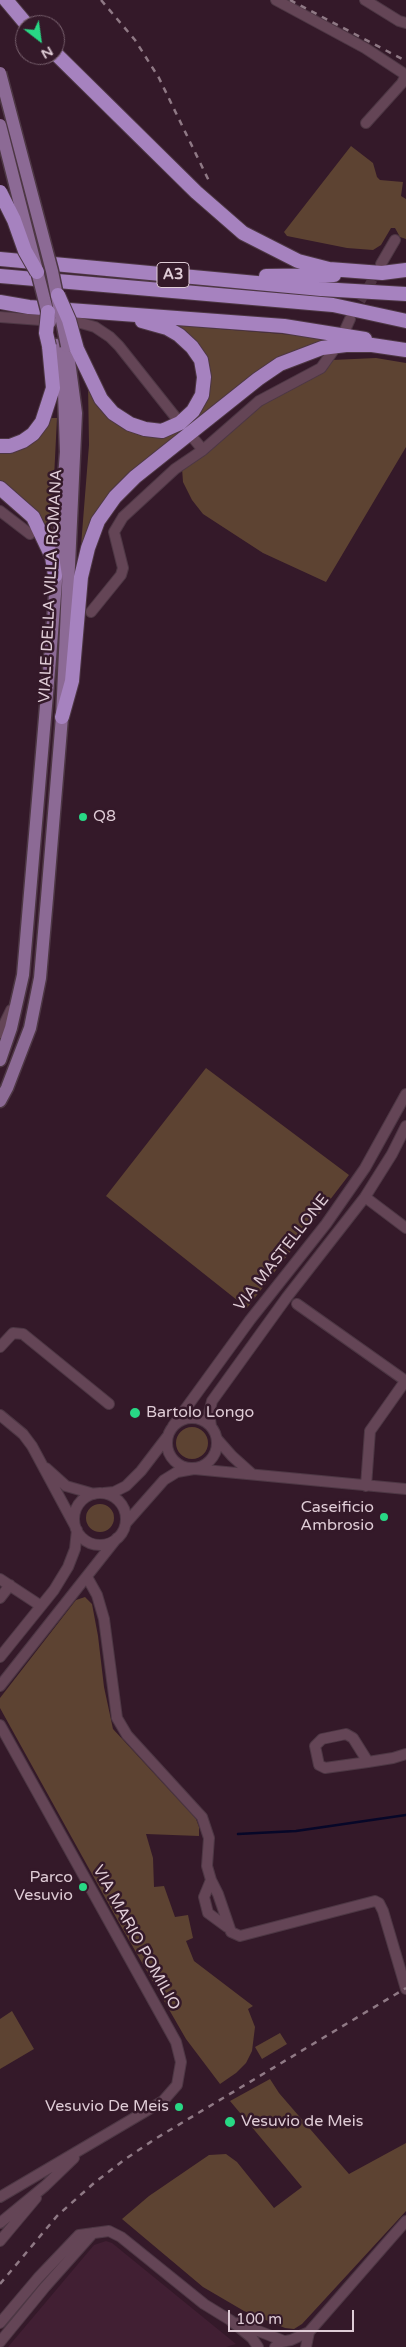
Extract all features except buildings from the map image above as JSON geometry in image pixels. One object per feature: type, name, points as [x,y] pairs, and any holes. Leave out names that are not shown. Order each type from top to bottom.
[{"type":"highway","points":[[6,0],[19,15]]},
{"type":"highway","name":"A3","points":[[65,63],[228,222],[270,248],[298,261],[329,269],[361,272],[382,269]]},
{"type":"highway","points":[[0,192],[14,220],[25,252],[40,267]]},
{"type":"highway","points":[[0,251],[40,267]]},
{"type":"highway","name":"A3","points":[[0,259],[40,267],[174,275],[321,289],[406,294]]},
{"type":"highway","name":"A3","points":[[174,275],[309,276],[382,269],[406,270]]},
{"type":"highway","name":"A3","points":[[0,276],[333,305],[406,321]]},
{"type":"highway","points":[[0,446],[10,446],[23,441],[33,434],[42,422],[53,388],[69,320],[58,295]]},
{"type":"highway","points":[[0,302],[29,307]]},
{"type":"highway","points":[[0,307],[29,307],[284,326],[358,337],[406,349]]},
{"type":"highway","points":[[48,312],[46,333],[62,346],[113,413],[130,424],[145,429],[162,431],[180,423],[192,411],[202,395],[204,377],[201,360],[192,347],[173,331],[118,313]]},
{"type":"highway","points":[[62,717],[72,681],[81,576],[88,548],[98,521],[115,497],[135,477],[258,379],[280,364],[322,348],[346,345],[372,345],[406,349]]},
{"type":"highway","points":[[0,488],[32,517],[52,557],[55,576]]},
{"type":"main road","points":[[0,73],[58,295]]},
{"type":"main road","points":[[0,125],[40,267],[48,312]]},
{"type":"main road","name":"VIALE DELLA VILLA ROMANA","points":[[0,1060],[20,994],[32,886],[66,452],[62,346]]},
{"type":"main road","name":"VIALE DELLA VILLA ROMANA","points":[[0,1101],[7,1088],[30,1028],[40,978],[62,717],[76,413],[62,346]]},
{"type":"street","points":[[276,0],[391,63],[405,76],[402,83],[366,123]]},
{"type":"street","points":[[365,0],[399,21],[406,23]]},
{"type":"street","points":[[382,269],[395,240]]},
{"type":"street","points":[[0,317],[81,323],[95,327],[119,346],[177,419]]},
{"type":"street","points":[[345,330],[350,319]]},
{"type":"street","points":[[91,612],[121,575],[122,568],[114,532],[117,525],[134,506],[175,469],[202,450],[259,401],[321,368],[332,351]]},
{"type":"street","points":[[193,438],[202,450]]},
{"type":"street","points":[[0,511],[30,534]]},
{"type":"street","name":"VIALE DELLA VILLA ROMANA","points":[[0,1033],[20,994]]},
{"type":"street","name":"VIA MASTELLONE","points":[[173,1426],[244,1328],[326,1224],[365,1168],[406,1094]]},
{"type":"street","name":"VIA MASTELLONE","points":[[211,1426],[209,1413],[212,1402],[287,1298],[365,1197],[406,1126]]},
{"type":"street","points":[[365,1197],[406,1228]]},
{"type":"street","points":[[297,1304],[406,1381],[370,1431],[366,1486]]},
{"type":"street","points":[[0,1347],[13,1334],[23,1334],[109,1404]]},
{"type":"street","points":[[0,1415],[23,1434],[43,1466],[62,1505],[84,1538],[98,1544],[110,1542],[117,1538]]},
{"type":"street","points":[[0,1656],[41,1606],[68,1567],[75,1549],[76,1511],[83,1499],[99,1493],[114,1492],[126,1486],[139,1474],[173,1426],[188,1418],[205,1421],[211,1426],[217,1439],[232,1456],[252,1474]]},
{"type":"street","points":[[167,1436],[166,1443],[170,1456],[180,1466],[194,1469],[406,1489]]},
{"type":"street","points":[[0,1686],[126,1524],[164,1480],[177,1472],[207,1464],[216,1453],[217,1439]]},
{"type":"street","points":[[43,1466],[66,1486],[116,1498],[122,1505],[126,1524]]},
{"type":"street","points":[[86,1577],[97,1595],[104,1619],[117,1718],[127,1736],[202,1817],[209,1838],[208,1866],[211,1880],[232,1934],[240,1936],[375,1901],[381,1905],[384,1911],[406,1989]]},
{"type":"street","points":[[0,1579],[41,1606]]},
{"type":"street","points":[[0,1598],[10,1586]]},
{"type":"street","name":"VIA MARIO POMILIO","points":[[0,1726],[176,2042],[181,2055],[180,2077],[168,2098],[0,2197]]},
{"type":"street","points":[[368,1762],[353,1738],[346,1734],[322,1739],[315,1746],[319,1765],[322,1767],[368,1762],[406,1754]]},
{"type":"street","points":[[211,1880],[204,1897],[205,1907],[211,1917],[228,1927]]},
{"type":"street","name":"VIA MARIO POMILIO","points":[[45,2186],[98,2140]]},
{"type":"street","points":[[22,2184],[35,2182],[45,2186]]},
{"type":"street","points":[[0,2223],[45,2186]]},
{"type":"street","points":[[0,2241],[45,2186]]},
{"type":"street","points":[[230,2320],[304,2347],[309,2332],[406,2221]]},
{"type":"street","points":[[0,2323],[38,2278],[79,2235],[108,2231],[121,2237],[204,2304],[230,2320],[252,2338],[258,2347]]},
{"type":"street","points":[[0,2342],[45,2287],[97,2232]]},
{"type":"street","points":[[274,2347],[309,2332]]},
{"type":"shaded area","points":[[351,146],[373,163],[377,177],[380,180],[403,182],[401,196],[406,199],[406,239],[400,237],[395,228],[391,228],[381,245],[373,250],[347,248],[287,236],[284,232]]},
{"type":"shaded area","points":[[172,325],[331,338],[333,342],[302,351],[131,477],[83,546],[81,546],[89,445],[88,383],[122,424],[179,428],[191,423],[200,412],[209,384]]},
{"type":"shaded area","points":[[376,358],[406,363],[406,447],[326,582],[263,553],[203,514],[192,500],[183,482],[182,468],[264,400],[332,360]]},
{"type":"shaded area","points":[[51,418],[57,418],[51,538],[49,538],[18,496],[0,481],[0,451],[37,439]]},
{"type":"shaded area","points":[[206,1068],[349,1175],[247,1308],[106,1196]]},
{"type":"shaded area","points":[[192,1427],[203,1432],[208,1443],[203,1454],[192,1459],[181,1454],[176,1443],[181,1432]]},
{"type":"shaded area","points":[[100,1504],[110,1508],[114,1518],[110,1528],[100,1532],[90,1528],[86,1518],[90,1508]]},
{"type":"shaded area","points":[[85,1597],[92,1604],[104,1687],[113,1729],[196,1819],[199,1827],[199,1836],[146,1834],[153,1858],[154,1887],[164,1886],[175,1917],[188,1915],[193,1938],[186,1941],[194,1961],[253,2006],[248,2009],[255,2027],[252,2051],[246,2063],[220,2084],[186,2039],[0,1708],[0,1698],[76,1600]]},
{"type":"shaded area","points":[[12,2011],[34,2049],[0,2069],[0,2019]]},
{"type":"shaded area","points":[[280,2033],[287,2044],[262,2059],[255,2047]]},
{"type":"shaded area","points":[[270,2079],[279,2093],[349,2174],[406,2143],[406,2211],[302,2324],[294,2329],[285,2328],[244,2311],[203,2287],[122,2219],[149,2196],[209,2155],[226,2154],[237,2162],[274,2208],[302,2187],[230,2101]]},
{"type":"shaded area","points":[[106,2241],[112,2243],[236,2344],[226,2347],[8,2347],[94,2245]]},
{"type":"waterway","points":[[238,1834],[296,1831],[406,1815]]},
{"type":"tunnel","points":[[353,314],[379,268]]},
{"type":"railway","points":[[101,0],[135,40],[159,78],[209,181]]},
{"type":"railway","points":[[290,0],[406,61]]},
{"type":"railway","points":[[0,2284],[57,2216],[94,2183],[124,2160],[155,2139],[406,1988]]},
{"type":"place","name":"Q8","points":[[83,817]]},
{"type":"place","name":"Bartolo Longo","points":[[135,1413]]},
{"type":"place","name":"Caseificio Ambrosio","points":[[384,1517]]},
{"type":"place","name":"Parco Vesuvio","points":[[83,1887]]},
{"type":"place","name":"Vesuvio De Meis","points":[[179,2107]]},
{"type":"place","name":"Vesuvio de Meis","points":[[230,2122]]}]
